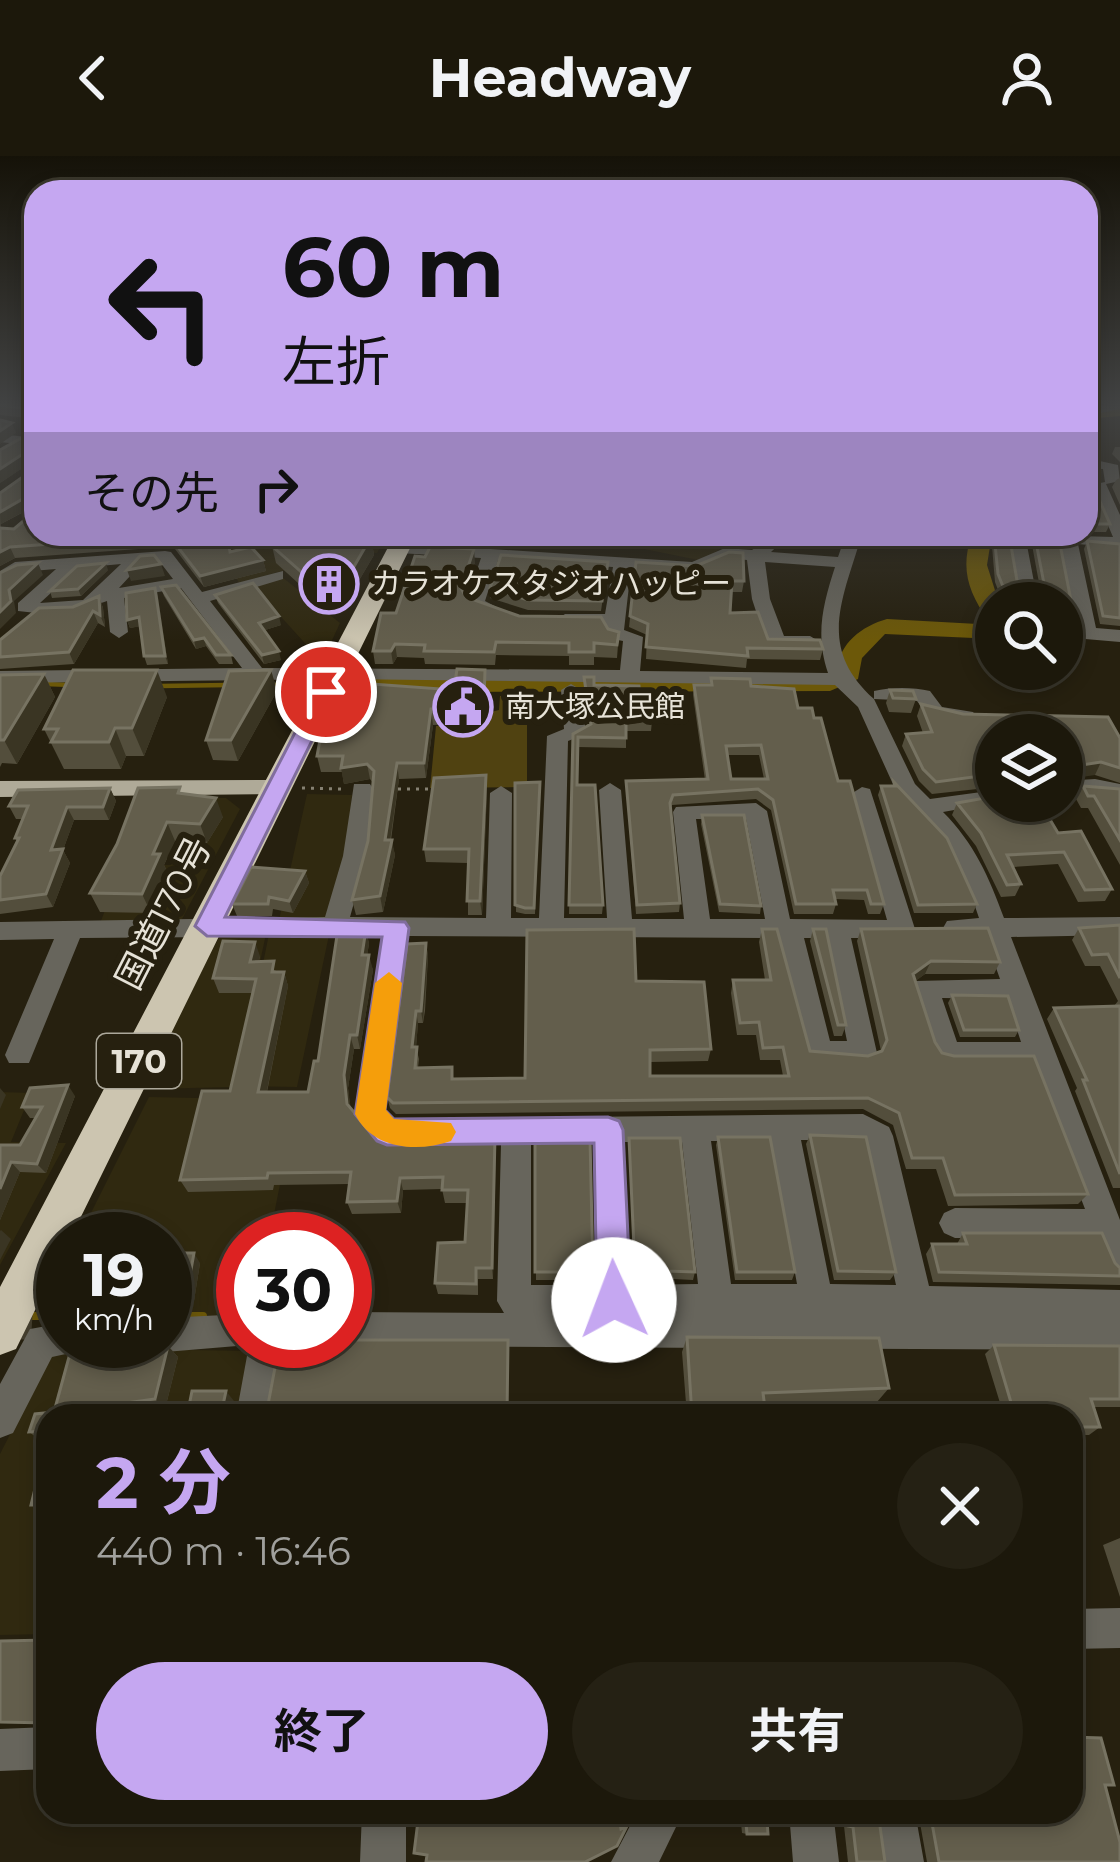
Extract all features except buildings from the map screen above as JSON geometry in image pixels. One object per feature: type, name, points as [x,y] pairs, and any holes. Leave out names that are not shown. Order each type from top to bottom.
[{"type":"highway","name":"国道170号","points":[[0,1333],[400,546]]},
{"type":"main road","points":[[0,789],[276,788]]},
{"type":"street","points":[[1106,482],[1120,567]]},
{"type":"street","points":[[1098,512],[1111,513]]},
{"type":"street","points":[[444,546],[695,567],[725,553],[844,562]]},
{"type":"street","points":[[755,556],[767,546]]},
{"type":"street","points":[[850,546],[830,610],[830,641],[848,685],[867,704],[895,771],[922,808],[956,839],[976,874],[1120,1260]]},
{"type":"street","points":[[1019,546],[1025,582]]},
{"type":"street","points":[[1070,546],[1087,632]]},
{"type":"street","points":[[493,552],[475,602],[488,614],[613,620]]},
{"type":"street","points":[[0,580],[15,567],[165,556],[258,676]]},
{"type":"street","points":[[755,556],[761,599],[776,642],[830,641]]},
{"type":"street","points":[[108,596],[137,558]]},
{"type":"street","points":[[74,562],[25,607],[72,614],[108,596],[185,582]]},
{"type":"street","points":[[623,562],[613,620],[616,634],[633,638],[629,679]]},
{"type":"street","points":[[198,598],[277,575]]},
{"type":"street","points":[[108,596],[119,632]]},
{"type":"street","points":[[12,632],[37,609]]},
{"type":"street","points":[[1083,632],[1120,636]]},
{"type":"street","points":[[0,677],[258,676],[332,683],[571,690],[848,685]]},
{"type":"street","points":[[332,683],[629,679],[848,685],[923,695],[935,712],[975,715]]},
{"type":"street","points":[[551,927],[559,736],[575,734],[571,690]]},
{"type":"street","points":[[1083,787],[1120,790]]},
{"type":"street","points":[[335,928],[355,856],[362,789]]},
{"type":"street","points":[[610,790],[620,928]]},
{"type":"street","points":[[498,928],[501,793]]},
{"type":"street","points":[[862,794],[902,928]]},
{"type":"street","points":[[922,808],[975,800]]},
{"type":"street","points":[[698,927],[684,812],[754,801],[819,1052],[863,1053],[837,930]]},
{"type":"street","points":[[3,937],[207,926],[837,930],[1120,926]]},
{"type":"street","points":[[396,928],[370,1114],[387,1132],[863,1127],[878,1136],[916,1303]]},
{"type":"street","points":[[20,1055],[70,930]]},
{"type":"street","points":[[1016,989],[925,988],[946,1053],[1039,1053]]},
{"type":"street","points":[[784,1129],[817,1300]]},
{"type":"street","points":[[608,1130],[614,1300]]},
{"type":"street","points":[[695,1130],[716,1299]]},
{"type":"street","points":[[516,1132],[514,1301],[716,1299],[1120,1306]]},
{"type":"street","points":[[955,1223],[1106,1224]]},
{"type":"street","points":[[372,1328],[1120,1333]]},
{"type":"street","points":[[0,1420],[36,1352]]},
{"type":"street","points":[[256,1404],[262,1368]]},
{"type":"street","points":[[1083,1629],[1120,1628]]},
{"type":"street","points":[[0,1750],[36,1748]]},
{"type":"street","points":[[383,1862],[384,1824]]},
{"type":"street","points":[[634,1862],[653,1824]]},
{"type":"street","points":[[812,1824],[816,1862]]},
{"type":"street","points":[[895,1824],[901,1862]]},
{"type":"path","points":[[276,788],[449,789]]},
{"type":"shaded area","points":[[220,546],[381,546],[377,553],[353,551],[239,583]]},
{"type":"shaded area","points":[[630,546],[724,546],[703,561]]},
{"type":"shaded area","points":[[282,577],[340,623],[322,662],[253,586]]},
{"type":"shaded area","points":[[527,695],[527,787],[430,788],[436,726],[473,726],[474,716],[499,710],[500,696]]},
{"type":"shaded area","points":[[307,794],[352,795],[346,858],[328,920],[279,920]]},
{"type":"shaded area","points":[[194,798],[226,798],[240,809],[181,921],[101,921],[122,865],[171,865]]},
{"type":"shaded area","points":[[222,933],[266,934],[233,1087],[147,1089],[195,978]]},
{"type":"shaded area","points":[[269,934],[329,935],[297,1087],[238,1086]]},
{"type":"shaded area","points":[[0,1092],[31,1093],[11,1142],[66,1143],[0,1265]]},
{"type":"shaded area","points":[[149,1097],[297,1100],[274,1212],[216,1212],[216,1316],[192,1316],[192,1212],[92,1212]]},
{"type":"shaded area","points":[[192,1350],[216,1350],[216,1368],[258,1368],[251,1404],[36,1404],[36,1634],[0,1635],[0,1454],[44,1368],[192,1368]]},
{"type":"waterway","points":[[979,546],[979,582]]},
{"type":"waterway","points":[[354,685],[830,684],[849,674],[850,658],[877,629],[901,625],[975,631]]},
{"type":"waterway","points":[[45,684],[73,685]]},
{"type":"waterway","points":[[159,686],[229,685]]},
{"type":"waterway","points":[[273,685],[305,685]]},
{"type":"waterway","points":[[25,1316],[36,1316]]},
{"type":"waterway","points":[[192,1316],[203,1316]]},
{"type":"tunnel","points":[[0,1322],[36,1324]]},
{"type":"slow traffic","points":[[389,983],[370,1114],[387,1132],[441,1132]]},
{"type":"place","name":"カラオケスタジオハッピー","points":[[329,584]]},
{"type":"place","name":"南大塚公民館","points":[[463,707]]},
{"type":"route","points":[[326,692],[207,926],[396,928],[370,1114],[387,1132],[608,1130],[614,1300]]}]
